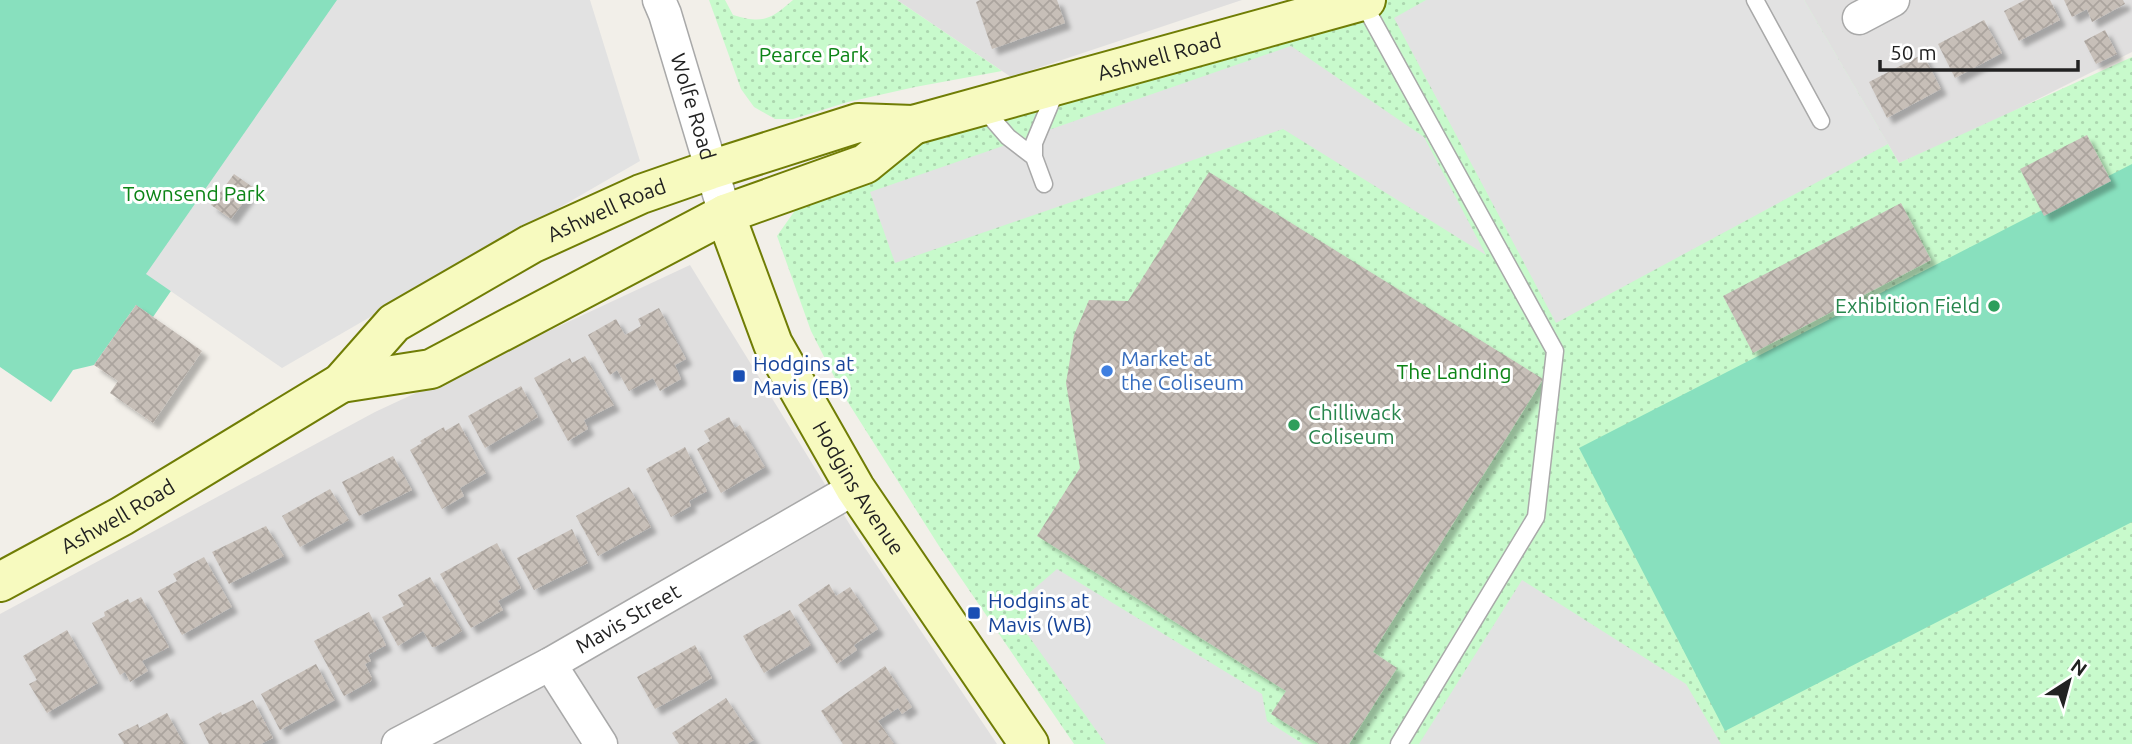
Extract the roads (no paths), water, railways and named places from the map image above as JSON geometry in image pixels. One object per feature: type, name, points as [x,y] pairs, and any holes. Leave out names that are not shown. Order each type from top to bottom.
[{"type":"street","name":"Wolfe Road","points":[[659,0],[725,214]]},
{"type":"street","points":[[1859,18],[1893,0]]},
{"type":"street","name":"Ashwell Road","points":[[0,582],[122,516],[341,383],[394,323],[531,244],[641,194],[858,124],[913,125],[1364,1]]},
{"type":"street","name":"Ashwell Road","points":[[341,383],[430,369],[725,214],[865,164],[913,125]]},
{"type":"street","name":"Hodgins Avenue","points":[[725,214],[773,344],[855,488],[1029,744]]},
{"type":"street","name":"Mavis Street","points":[[398,744],[550,664],[855,488]]},
{"type":"street","points":[[550,664],[601,744]]},
{"type":"lane","points":[[1755,0],[1821,121]]},
{"type":"lane","points":[[1364,1],[1555,351],[1536,517],[1399,744]]},
{"type":"lane","points":[[1045,184],[1034,157],[1034,143],[1058,85]]},
{"type":"lane","points":[[982,106],[1008,137],[1034,157]]},
{"type":"place","name":"Exhibition Field","points":[[1994,306]]},
{"type":"place","name":"Market at the Coliseum","points":[[1107,371]]},
{"type":"place","name":"Hodgins at Mavis (EB)","points":[[739,376]]},
{"type":"place","name":"Chilliwack Coliseum","points":[[1294,425]]},
{"type":"place","name":"Hodgins at Mavis (WB)","points":[[974,613]]},
{"type":"park label","name":"Pearce Park","points":[[814,55]]},
{"type":"park label","name":"Townsend Park","points":[[194,194]]},
{"type":"park label","name":"The Landing","points":[[1454,372]]}]
